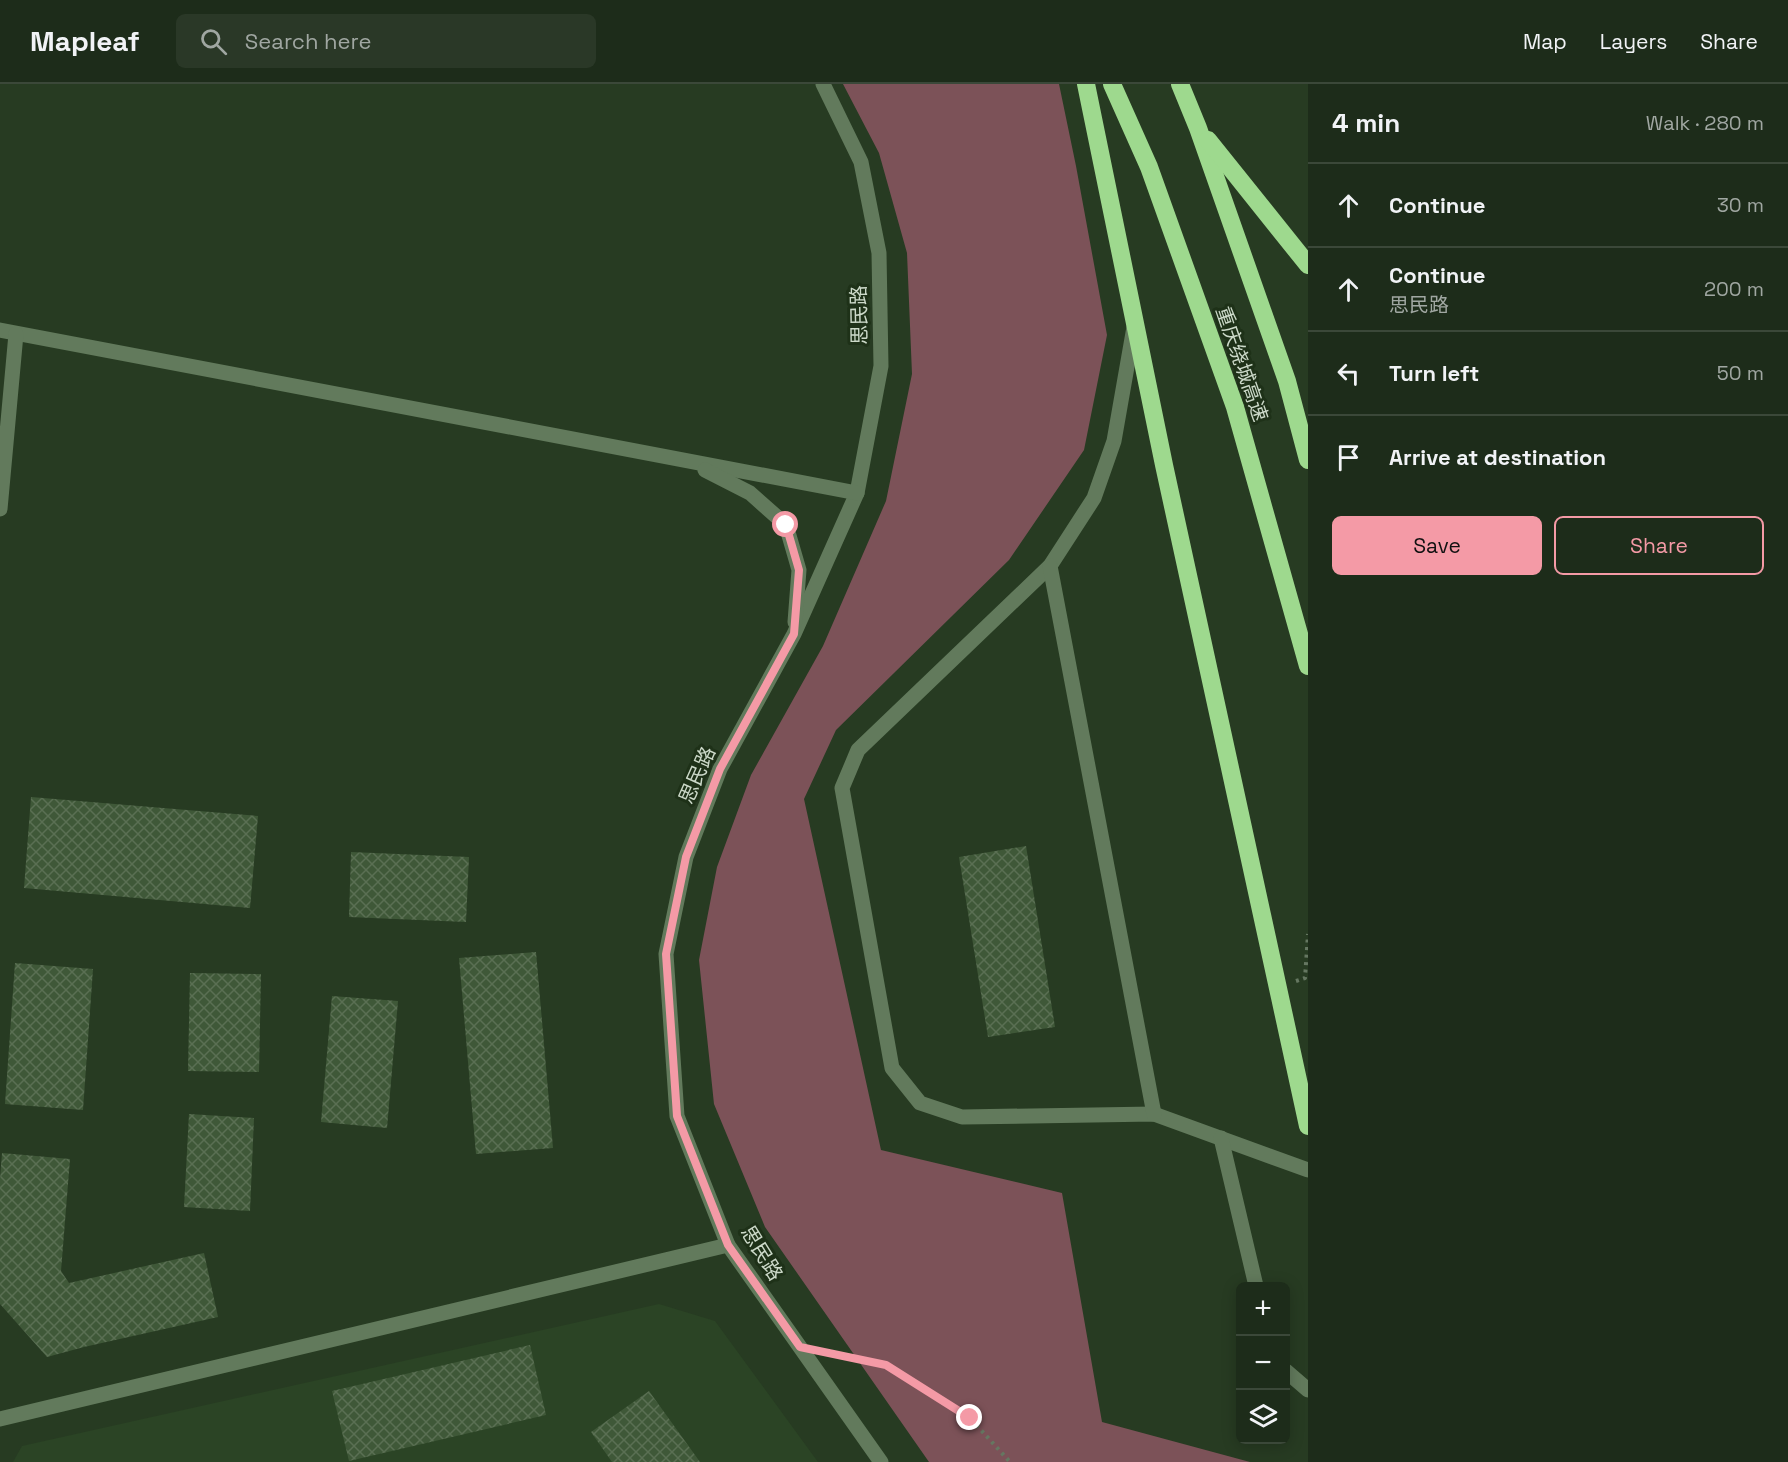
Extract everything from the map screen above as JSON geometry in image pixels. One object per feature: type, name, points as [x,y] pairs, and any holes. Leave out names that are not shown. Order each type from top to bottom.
[{"type":"highway","points":[[1086,84],[1169,488],[1308,1126]]},
{"type":"highway","name":"重庆绕城高速","points":[[1112,84],[1149,167],[1235,407],[1308,666]]},
{"type":"highway","name":"重庆绕城高速","points":[[1180,84],[1198,128],[1287,381],[1308,460]]},
{"type":"highway","points":[[1198,128],[1308,265]]},
{"type":"street","name":"思民路","points":[[823,84],[861,162],[879,253],[881,366],[857,493],[794,634],[720,769],[686,857],[666,954],[677,1116],[728,1245],[881,1462]]},
{"type":"street","points":[[1135,321],[1114,441],[1094,498],[1050,566],[858,750],[842,788],[892,1068],[920,1102],[963,1118],[1154,1114],[1308,1170]]},
{"type":"street","points":[[0,330],[857,493]]},
{"type":"street","points":[[0,509],[16,334]]},
{"type":"street","points":[[689,461],[750,493],[786,525],[799,570],[794,634]]},
{"type":"street","points":[[1050,566],[1154,1114]]},
{"type":"street","points":[[1221,1138],[1255,1282]]},
{"type":"street","points":[[0,1419],[728,1245]]},
{"type":"street","points":[[1290,1374],[1308,1390]]},
{"type":"path","points":[[1305,978],[1308,934]]},
{"type":"path","points":[[800,1347],[886,1365],[970,1418],[1010,1462]]},
{"type":"shaded area","points":[[843,84],[1059,84],[1107,335],[1084,450],[1009,560],[836,730],[804,799],[881,1150],[1062,1193],[1102,1422],[1250,1462],[929,1462],[765,1227],[714,1104],[699,960],[717,867],[751,775],[823,646],[886,501],[912,374],[907,253],[879,153]]},
{"type":"shaded area","points":[[659,1304],[715,1321],[818,1462],[13,1462],[22,1446]]},
{"type":"building","points":[[31,797],[258,816],[250,908],[24,888]]},
{"type":"building","points":[[1026,846],[1055,1027],[988,1037],[959,857]]},
{"type":"building","points":[[351,852],[469,857],[466,922],[349,917]]},
{"type":"building","points":[[536,952],[553,1148],[476,1154],[459,958]]},
{"type":"building","points":[[15,963],[93,969],[83,1110],[5,1104]]},
{"type":"building","points":[[190,973],[261,974],[259,1072],[188,1071]]},
{"type":"building","points":[[332,996],[398,1001],[387,1128],[321,1122]]},
{"type":"building","points":[[189,1114],[254,1118],[250,1211],[184,1207]]},
{"type":"building","points":[[2,1153],[70,1159],[61,1271],[69,1283],[204,1253],[218,1317],[47,1357],[0,1304]]},
{"type":"building","points":[[530,1345],[546,1415],[349,1461],[332,1391]]},
{"type":"building","points":[[649,1391],[700,1462],[612,1462],[591,1432]]},
{"type":"route","points":[[786,525],[799,570],[794,634],[720,769],[686,857],[666,954],[677,1116],[728,1245],[800,1347],[886,1365],[970,1418]]}]
